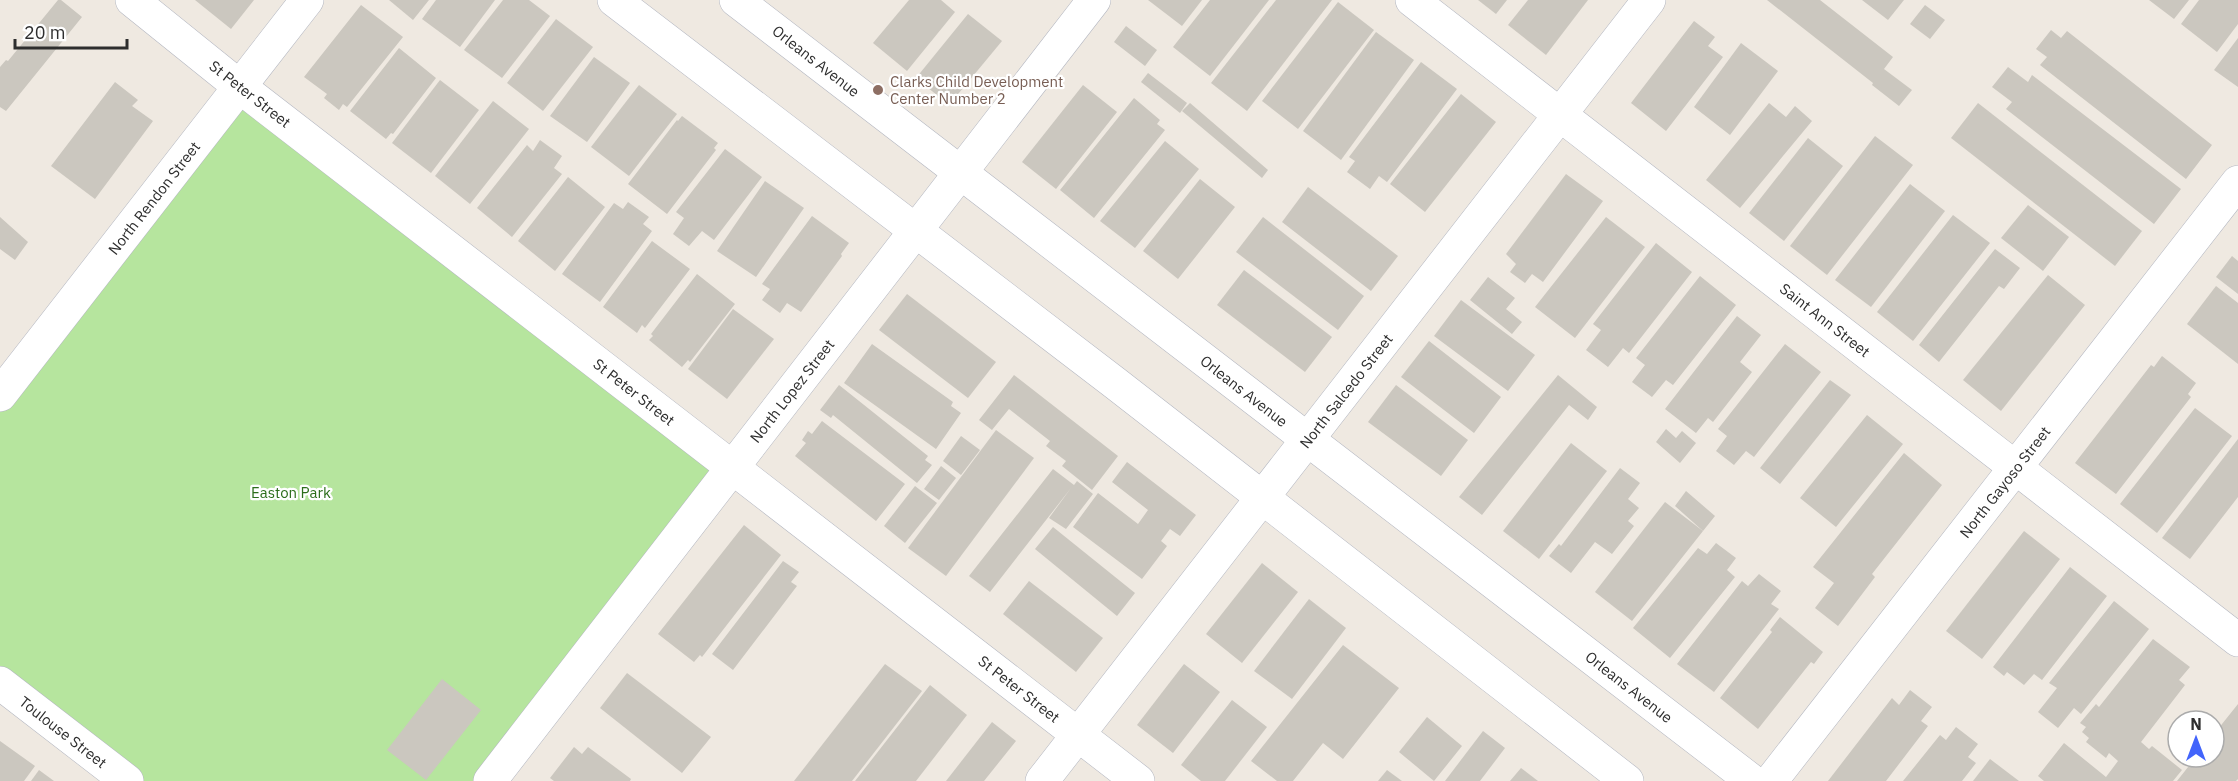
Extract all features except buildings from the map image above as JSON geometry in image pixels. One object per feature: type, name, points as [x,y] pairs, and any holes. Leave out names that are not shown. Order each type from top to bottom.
[{"type":"street","name":"St Peter Street","points":[[132,0],[240,87],[1138,781]]},
{"type":"street","name":"North Rendon Street","points":[[0,395],[307,0]]},
{"type":"street","points":[[614,0],[1627,781]]},
{"type":"street","name":"Orleans Avenue","points":[[736,0],[1752,781]]},
{"type":"street","name":"North Lopez Street","points":[[490,781],[1094,0]]},
{"type":"street","name":"Saint Ann Street","points":[[1412,0],[2238,640]]},
{"type":"street","name":"North Salcedo Street","points":[[1042,781],[1649,0]]},
{"type":"street","name":"North Gayoso Street","points":[[1771,781],[2238,182]]},
{"type":"street","name":"Toulouse Street","points":[[0,683],[127,781]]},
{"type":"green space","name":"Easton Park","points":[[240,87],[732,468],[490,781],[127,781],[0,683],[0,395]]},
{"type":"place","name":"Clarks Child Development Center Number 2","points":[[878,90]]}]
